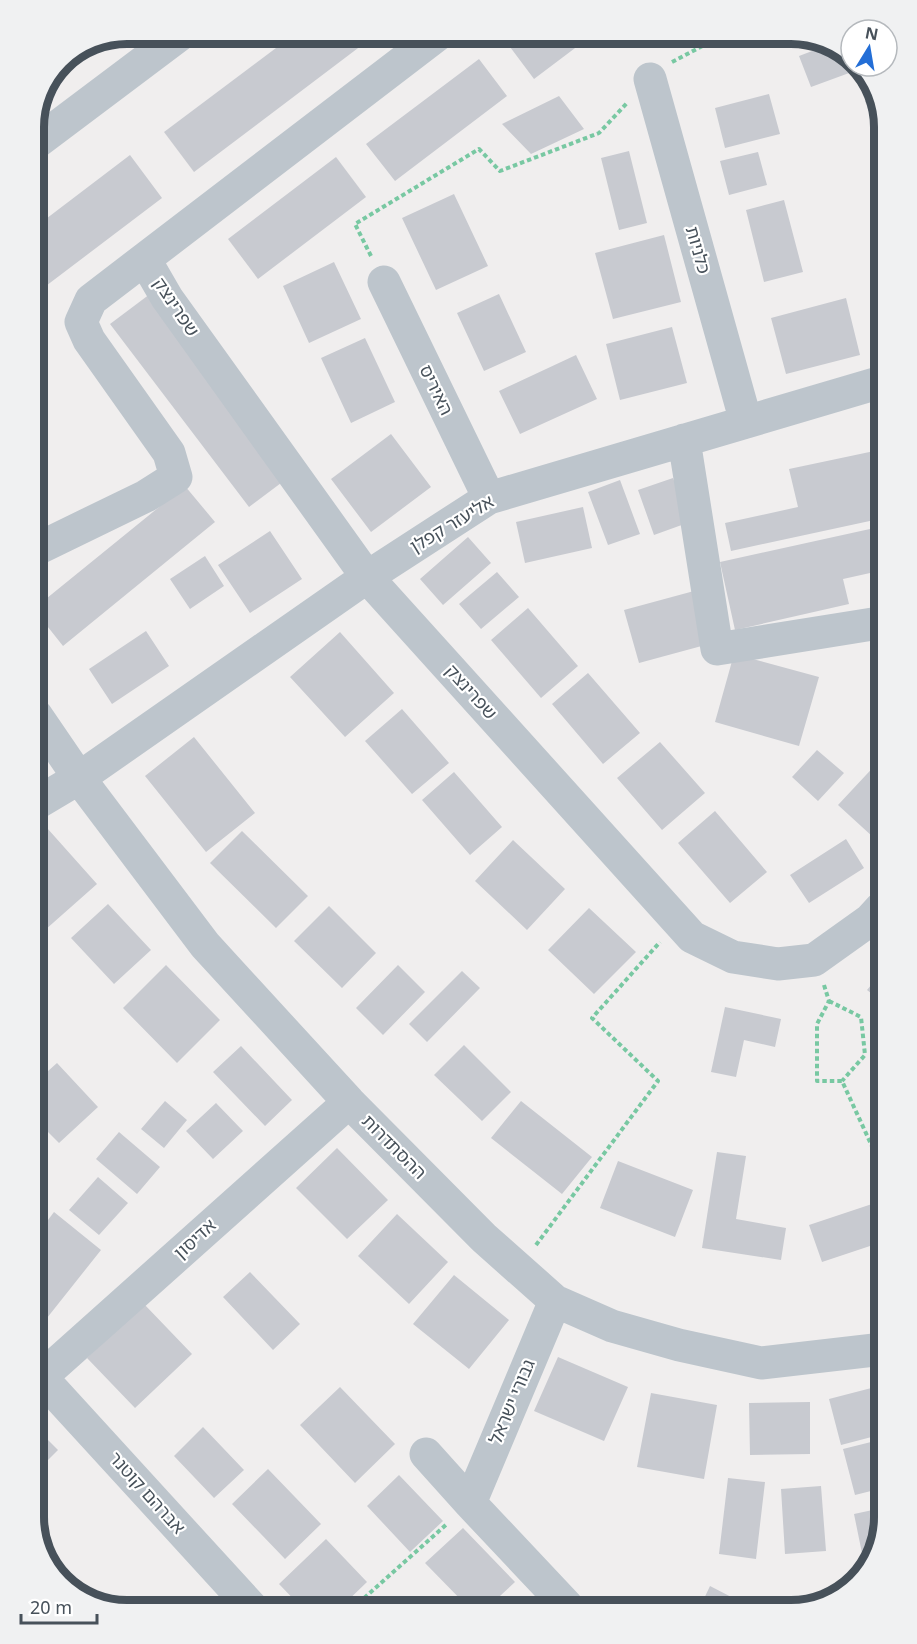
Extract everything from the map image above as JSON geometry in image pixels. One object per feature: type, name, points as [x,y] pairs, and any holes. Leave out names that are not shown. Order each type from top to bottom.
[{"type":"street","points":[[44,133],[167,44]]},
{"type":"street","points":[[44,546],[146,496],[176,477],[169,453],[89,340],[81,322],[91,300],[426,44]]},
{"type":"street","name":"כלניות","points":[[650,79],[746,422]]},
{"type":"street","name":"שפרינצק","points":[[146,260],[167,298],[367,578],[692,937],[733,957],[778,964],[814,960],[874,916]]},
{"type":"street","name":"האיריס","points":[[384,282],[489,498]]},
{"type":"street","name":"אליעזר קפלן","points":[[44,799],[79,778],[367,578],[489,498],[874,384]]},
{"type":"street","points":[[684,440],[717,649],[874,624]]},
{"type":"street","name":"ההסתדרות","points":[[44,726],[79,778],[205,945],[349,1102],[484,1238],[555,1300],[612,1326],[679,1345],[761,1363],[874,1350]]},
{"type":"street","name":"אדיסון","points":[[43,1374],[349,1102]]},
{"type":"street","name":"גבורי ישראל","points":[[470,1503],[555,1300]]},
{"type":"street","name":"אברהם קוטנר","points":[[43,1380],[244,1600]]},
{"type":"street","points":[[426,1454],[561,1600]]},
{"type":"path","points":[[384,282],[355,224],[479,149],[500,171],[599,133],[661,68],[706,44]]},
{"type":"path","points":[[518,1268],[658,1081],[592,1018],[679,922]]},
{"type":"path","points":[[814,960],[829,1001],[861,1017],[865,1055],[842,1081],[817,1081],[817,1024],[829,1001]]},
{"type":"path","points":[[842,1081],[874,1151]]},
{"type":"path","points":[[362,1600],[470,1503]]},
{"type":"building","points":[[281,44],[363,44],[194,172],[164,132]]},
{"type":"building","points":[[508,44],[580,44],[534,79]]},
{"type":"building","points":[[819,49],[839,60],[839,77],[811,87],[799,56]]},
{"type":"building","points":[[479,59],[507,96],[395,181],[366,144]]},
{"type":"building","points":[[769,94],[780,134],[725,148],[715,108]]},
{"type":"building","points":[[559,96],[584,129],[531,154],[502,124]]},
{"type":"building","points":[[869,100],[874,124],[865,101]]},
{"type":"building","points":[[629,151],[647,223],[619,230],[601,158]]},
{"type":"building","points":[[758,152],[767,185],[729,195],[720,161]]},
{"type":"building","points":[[130,155],[162,198],[44,288],[44,220]]},
{"type":"building","points":[[336,157],[366,197],[258,279],[228,239]]},
{"type":"building","points":[[454,194],[488,266],[436,290],[402,218]]},
{"type":"building","points":[[784,200],[803,272],[764,282],[746,210]]},
{"type":"building","points":[[664,235],[681,302],[613,319],[595,253]]},
{"type":"building","points":[[334,262],[361,319],[309,343],[283,286]]},
{"type":"building","points":[[150,294],[289,477],[249,507],[110,324]]},
{"type":"building","points":[[499,294],[526,352],[484,371],[457,313]]},
{"type":"building","points":[[846,298],[860,355],[786,374],[771,318]]},
{"type":"building","points":[[672,327],[687,383],[620,400],[606,344]]},
{"type":"building","points":[[365,338],[395,402],[351,423],[321,358]]},
{"type":"building","points":[[576,355],[597,399],[520,434],[499,391]]},
{"type":"building","points":[[391,434],[431,487],[371,532],[331,479]]},
{"type":"building","points":[[874,451],[874,520],[731,551],[725,523],[798,507],[789,469]]},
{"type":"building","points":[[673,478],[690,522],[654,535],[638,490]]},
{"type":"building","points":[[620,480],[640,534],[608,545],[588,492]]},
{"type":"building","points":[[185,486],[215,522],[63,646],[44,622],[44,601]]},
{"type":"building","points":[[583,507],[592,548],[525,563],[516,522]]},
{"type":"building","points":[[874,528],[874,572],[843,579],[849,604],[735,630],[720,562]]},
{"type":"building","points":[[270,531],[302,579],[250,613],[218,565]]},
{"type":"building","points":[[468,537],[491,563],[443,605],[420,579]]},
{"type":"building","points":[[205,556],[224,586],[190,609],[170,579]]},
{"type":"building","points":[[497,572],[519,597],[481,629],[459,604]]},
{"type":"building","points":[[694,591],[709,644],[639,663],[624,610]]},
{"type":"building","points":[[528,608],[578,666],[541,698],[491,640]]},
{"type":"building","points":[[146,631],[169,666],[112,704],[89,669]]},
{"type":"building","points":[[340,632],[394,693],[345,737],[290,677]]},
{"type":"building","points":[[734,654],[819,677],[799,746],[715,722]]},
{"type":"building","points":[[588,673],[640,733],[603,764],[552,704]]},
{"type":"building","points":[[402,709],[449,763],[412,794],[365,741]]},
{"type":"building","points":[[194,737],[255,813],[206,852],[145,776]]},
{"type":"building","points":[[660,742],[705,793],[662,830],[617,778]]},
{"type":"building","points":[[817,750],[844,773],[818,801],[792,777]]},
{"type":"building","points":[[874,766],[873,837],[838,805]]},
{"type":"building","points":[[454,772],[502,827],[470,855],[422,800]]},
{"type":"building","points":[[715,811],[767,872],[730,903],[678,843]]},
{"type":"building","points":[[43,824],[97,884],[45,930],[43,928]]},
{"type":"building","points":[[242,831],[308,896],[276,928],[210,863]]},
{"type":"building","points":[[846,839],[864,868],[809,903],[790,875]]},
{"type":"building","points":[[513,840],[565,889],[527,930],[475,881]]},
{"type":"building","points":[[108,904],[151,950],[114,984],[71,938]]},
{"type":"building","points":[[329,906],[376,953],[342,988],[294,941]]},
{"type":"building","points":[[589,908],[636,952],[594,994],[548,950]]},
{"type":"building","points":[[166,965],[220,1020],[177,1063],[123,1008]]},
{"type":"building","points":[[398,965],[425,992],[383,1035],[356,1008]]},
{"type":"building","points":[[462,971],[480,988],[427,1042],[409,1024]]},
{"type":"building","points":[[874,982],[874,996],[867,990]]},
{"type":"building","points":[[725,1007],[781,1019],[775,1047],[744,1040],[736,1077],[711,1072]]},
{"type":"building","points":[[464,1045],[511,1092],[482,1121],[434,1075]]},
{"type":"building","points":[[241,1046],[292,1100],[265,1126],[213,1072]]},
{"type":"building","points":[[57,1063],[98,1107],[59,1143],[43,1127],[43,1075]]},
{"type":"building","points":[[165,1101],[187,1120],[164,1148],[141,1129]]},
{"type":"building","points":[[521,1101],[592,1157],[562,1194],[491,1138]]},
{"type":"building","points":[[216,1103],[243,1131],[213,1159],[186,1131]]},
{"type":"building","points":[[119,1132],[160,1167],[137,1194],[96,1159]]},
{"type":"building","points":[[337,1148],[388,1200],[347,1239],[296,1188]]},
{"type":"building","points":[[717,1152],[746,1156],[736,1219],[786,1228],[781,1260],[702,1248]]},
{"type":"building","points":[[618,1161],[693,1190],[675,1237],[600,1208]]},
{"type":"building","points":[[98,1177],[128,1203],[99,1235],[69,1210]]},
{"type":"building","points":[[874,1203],[874,1245],[822,1262],[809,1225]]},
{"type":"building","points":[[54,1212],[101,1250],[43,1323],[43,1226]]},
{"type":"building","points":[[397,1214],[448,1262],[409,1304],[358,1256]]},
{"type":"building","points":[[250,1272],[300,1324],[273,1350],[223,1297]]},
{"type":"building","points":[[454,1275],[509,1320],[469,1369],[413,1324]]},
{"type":"building","points":[[144,1304],[192,1354],[135,1408],[87,1358]]},
{"type":"building","points":[[558,1357],[628,1387],[604,1441],[534,1411]]},
{"type":"building","points":[[340,1387],[395,1444],[355,1483],[300,1425]]},
{"type":"building","points":[[874,1387],[874,1436],[841,1445],[829,1399]]},
{"type":"building","points":[[651,1393],[717,1405],[704,1479],[637,1467]]},
{"type":"building","points":[[810,1402],[810,1454],[750,1455],[749,1403]]},
{"type":"building","points":[[203,1427],[244,1470],[214,1498],[174,1456]]},
{"type":"building","points":[[43,1435],[58,1450],[43,1465]]},
{"type":"building","points":[[871,1442],[874,1454],[874,1490],[855,1495],[843,1449]]},
{"type":"building","points":[[268,1469],[321,1524],[285,1559],[232,1504]]},
{"type":"building","points":[[399,1475],[443,1521],[410,1552],[367,1506]]},
{"type":"building","points":[[728,1478],[765,1482],[756,1559],[719,1554]]},
{"type":"building","points":[[821,1486],[826,1551],[785,1554],[781,1489]]},
{"type":"building","points":[[874,1510],[871,1539],[863,1558],[854,1514]]},
{"type":"building","points":[[463,1528],[515,1582],[496,1600],[461,1600],[425,1563]]},
{"type":"building","points":[[326,1539],[367,1582],[348,1600],[294,1600],[279,1584]]},
{"type":"building","points":[[710,1586],[737,1600],[703,1600]]}]
